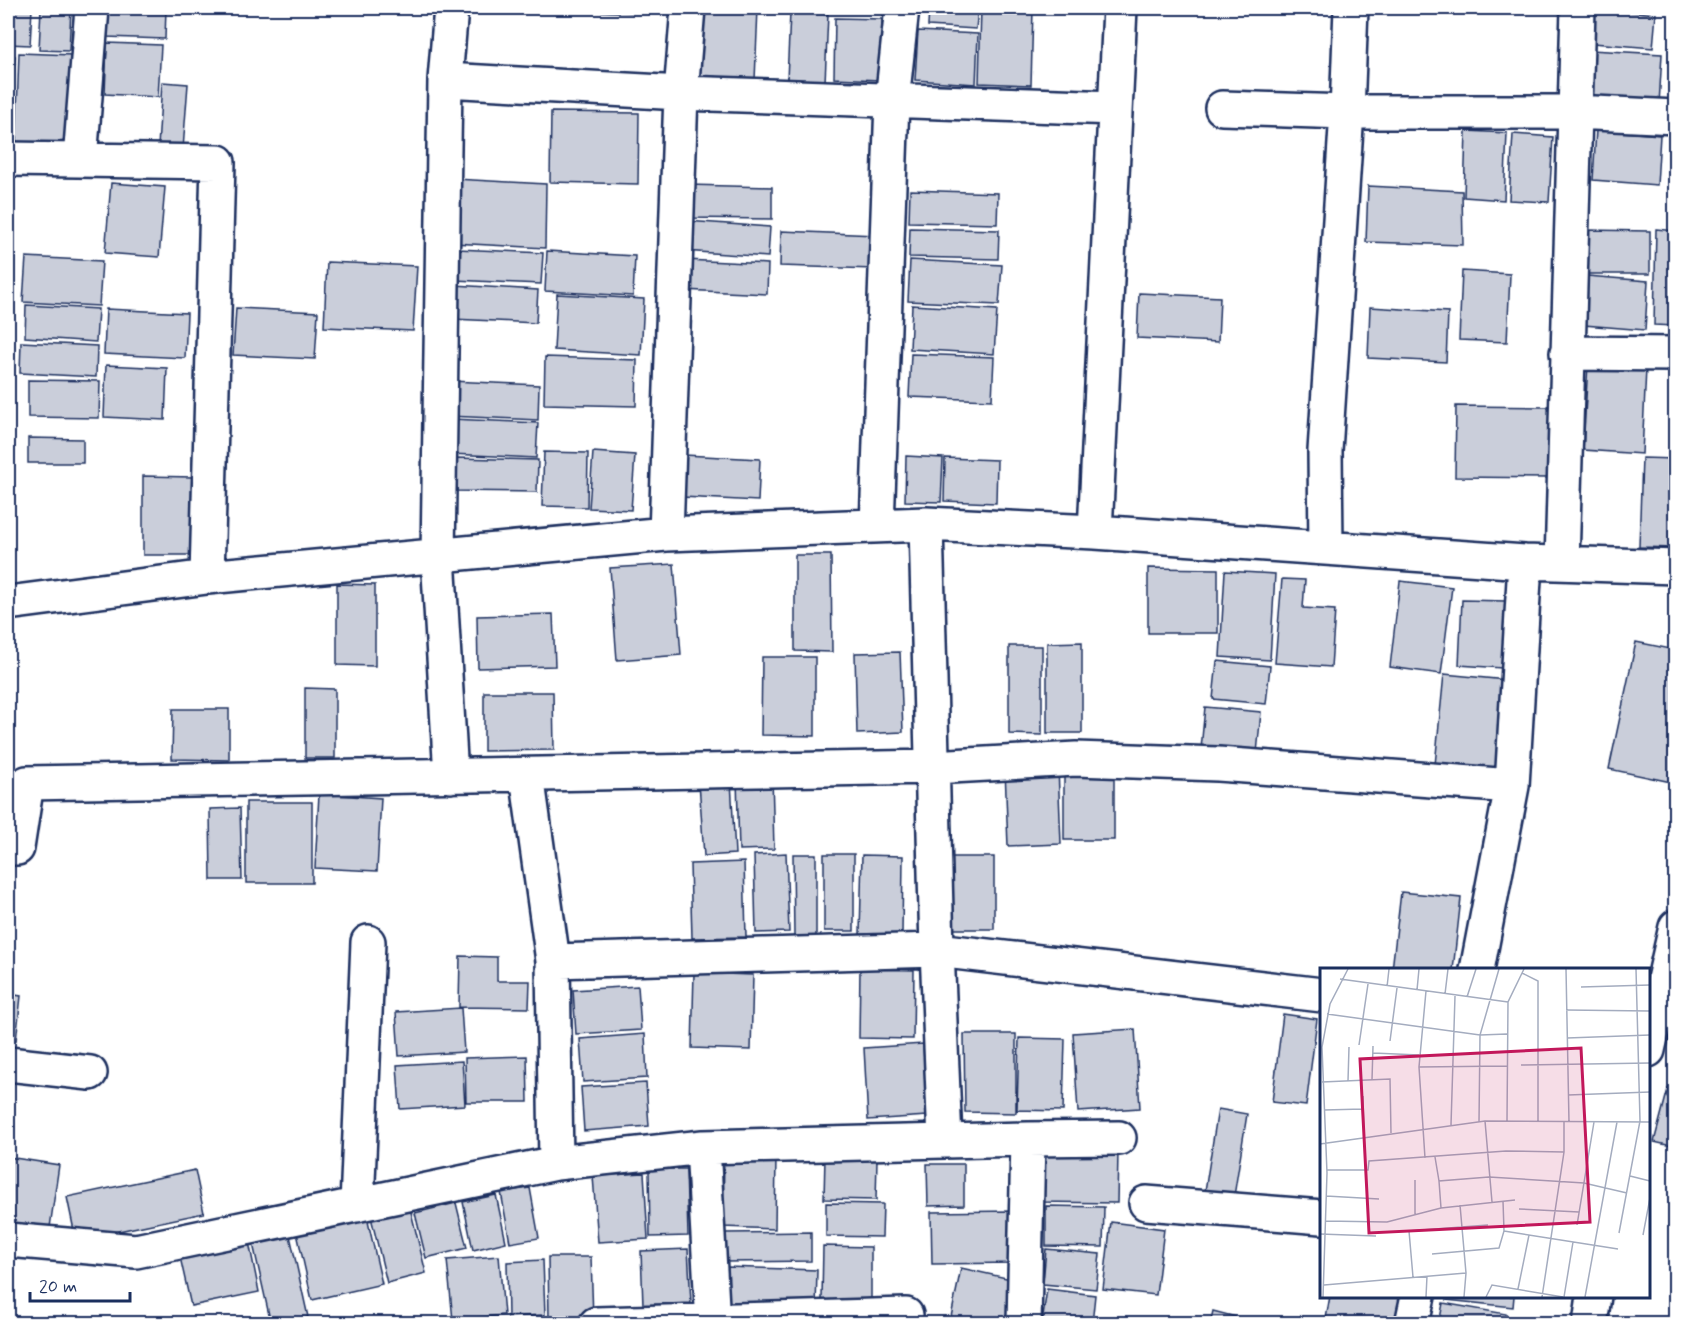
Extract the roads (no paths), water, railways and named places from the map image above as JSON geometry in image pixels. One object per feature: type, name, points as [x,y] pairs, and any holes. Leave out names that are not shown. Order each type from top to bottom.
[{"type":"street","points":[[80,160],[92,8]]},
{"type":"street","points":[[451,8],[445,80],[438,556],[451,776]]},
{"type":"street","points":[[666,534],[681,93],[688,8]]},
{"type":"street","points":[[877,526],[892,101],[902,8]]},
{"type":"street","points":[[1095,532],[1120,8]]},
{"type":"street","points":[[1326,548],[1325,451],[1347,112],[1351,8]]},
{"type":"street","points":[[1562,563],[1578,8]]},
{"type":"street","points":[[445,80],[681,93],[1115,108]]},
{"type":"street","points":[[1222,108],[1347,112],[1574,112],[1676,117]]},
{"type":"street","points":[[8,159],[218,162],[207,577]]},
{"type":"street","points":[[1567,353],[1676,354]]},
{"type":"street","points":[[926,524],[937,950],[945,1141]]},
{"type":"street","points":[[8,603],[207,577],[666,534],[926,524],[1095,532],[1525,562],[1676,567]]},
{"type":"street","points":[[1477,968],[1512,786],[1525,562]]},
{"type":"street","points":[[8,848],[17,848],[27,783],[933,767],[1076,759],[1218,764],[1512,786]]},
{"type":"street","points":[[527,775],[553,961],[556,1163]]},
{"type":"street","points":[[1656,1040],[1676,927]]},
{"type":"street","points":[[357,1205],[368,942]]},
{"type":"street","points":[[553,961],[937,950],[1320,995]]},
{"type":"street","points":[[8,1064],[90,1073]]},
{"type":"street","points":[[8,1240],[136,1251],[556,1163],[703,1147],[1028,1138],[1119,1138]]},
{"type":"street","points":[[1024,1323],[1028,1138]]},
{"type":"street","points":[[703,1147],[713,1322]]},
{"type":"street","points":[[1146,1203],[1320,1217]]},
{"type":"street","points":[[1412,1323],[1418,1298]]},
{"type":"street","points":[[1590,1323],[1594,1298]]},
{"type":"street","points":[[596,1323],[713,1322],[906,1315]]}]
